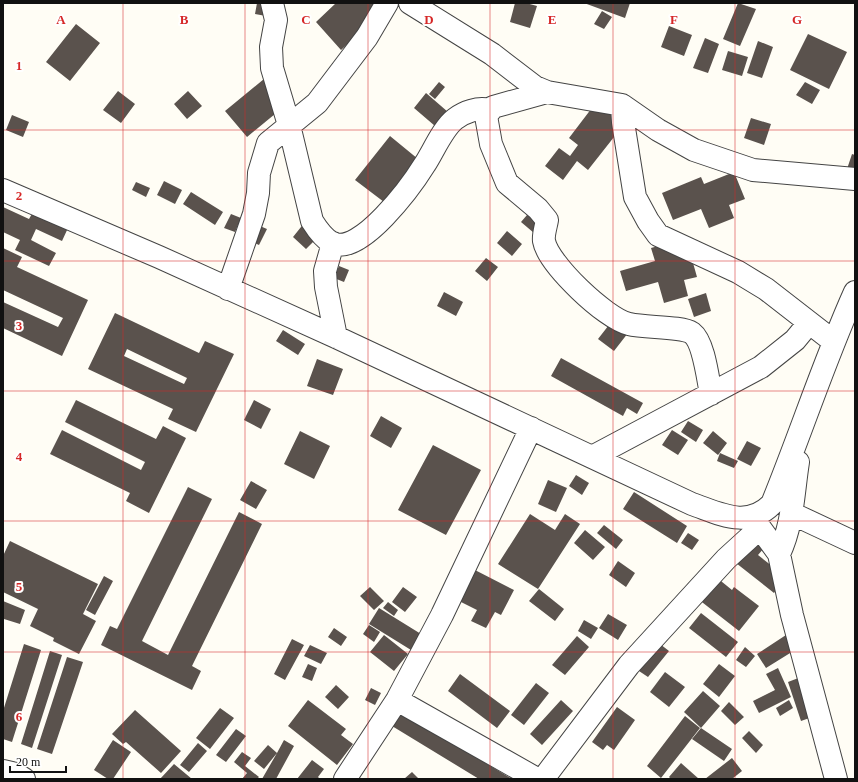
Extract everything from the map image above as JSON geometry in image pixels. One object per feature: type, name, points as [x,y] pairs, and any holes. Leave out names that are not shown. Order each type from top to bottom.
[{"type":"street","points":[[272,3],[276,20],[270,47],[272,68],[289,124],[312,221],[320,234],[333,243],[347,244],[360,238],[379,221],[398,200],[425,165],[454,119],[471,111],[482,108],[489,110],[510,101],[547,92]]},
{"type":"street","points":[[228,289],[254,214],[258,193],[259,173],[263,153],[268,142],[317,103],[367,37],[387,3]]},
{"type":"street","points":[[410,3],[466,36],[535,87],[547,92],[622,105],[664,134],[694,150],[722,161],[753,170],[855,179]]},
{"type":"street","points":[[622,105],[623,122],[635,197],[648,221],[658,235],[738,272],[766,289],[833,341]]},
{"type":"street","points":[[489,110],[486,116],[491,144],[507,183],[547,220],[543,240],[550,256],[591,301],[608,314],[628,324],[655,328],[681,329],[693,334],[700,346],[711,394]]},
{"type":"street","points":[[3,190],[159,257],[336,337],[692,504],[738,519],[756,523],[779,554],[792,615],[836,779]]},
{"type":"street","points":[[333,243],[325,271],[326,287],[336,337]]},
{"type":"street","points":[[543,779],[629,666],[726,559],[772,504],[799,437],[812,396],[833,341],[855,292]]},
{"type":"street","points":[[592,457],[761,367],[795,340],[809,323]]},
{"type":"street","points":[[345,779],[397,700],[442,615],[531,428]]},
{"type":"street","points":[[779,554],[786,540],[793,514],[793,495],[799,460],[799,437]]},
{"type":"street","points":[[793,514],[855,543]]},
{"type":"street","points":[[397,700],[537,779]]},
{"type":"street","points":[[3,771],[16,774],[24,779]]},
{"type":"building","points":[[257,3],[281,3],[277,18],[255,14]]},
{"type":"building","points":[[336,3],[373,3],[382,13],[341,50],[316,22]]},
{"type":"building","points":[[515,3],[526,3],[537,6],[530,28],[510,22]]},
{"type":"building","points":[[584,3],[630,3],[625,18]]},
{"type":"building","points":[[738,3],[756,9],[740,46],[723,39]]},
{"type":"building","points":[[602,11],[612,17],[604,29],[594,24]]},
{"type":"building","points":[[76,24],[100,43],[70,81],[46,62]]},
{"type":"building","points":[[669,26],[692,35],[684,56],[661,47]]},
{"type":"building","points":[[808,34],[847,52],[829,89],[790,70]]},
{"type":"building","points":[[705,38],[719,44],[708,73],[693,68]]},
{"type":"building","points":[[758,41],[773,47],[762,78],[747,73]]},
{"type":"building","points":[[728,51],[748,57],[742,76],[722,70]]},
{"type":"building","points":[[270,74],[292,100],[247,137],[225,111]]},
{"type":"building","points":[[439,82],[445,87],[435,99],[429,94]]},
{"type":"building","points":[[805,82],[820,90],[812,104],[796,95]]},
{"type":"building","points":[[118,91],[135,104],[121,123],[103,110]]},
{"type":"building","points":[[188,91],[202,106],[187,119],[174,104]]},
{"type":"building","points":[[426,93],[448,112],[435,126],[414,108]]},
{"type":"building","points":[[601,96],[629,118],[588,170],[577,161],[563,180],[545,166],[559,148],[570,156],[578,145],[569,138]]},
{"type":"building","points":[[12,115],[29,122],[23,137],[6,130]]},
{"type":"building","points":[[751,118],[771,124],[764,145],[744,138]]},
{"type":"building","points":[[390,136],[418,159],[384,202],[355,180]]},
{"type":"building","points":[[852,154],[855,155],[855,184],[843,181]]},
{"type":"building","points":[[734,172],[745,199],[729,205],[734,218],[709,228],[701,209],[673,220],[662,193],[701,177],[704,184]]},
{"type":"building","points":[[164,181],[182,190],[175,204],[157,195]]},
{"type":"building","points":[[136,182],[150,188],[146,197],[132,190]]},
{"type":"building","points":[[191,192],[223,212],[215,225],[183,204]]},
{"type":"building","points":[[3,207],[29,219],[33,212],[68,228],[62,241],[36,229],[31,240],[56,253],[49,266],[15,250],[20,240],[3,232]]},
{"type":"building","points":[[533,208],[546,218],[534,233],[521,222]]},
{"type":"building","points":[[231,214],[241,218],[235,232],[224,228]]},
{"type":"building","points":[[246,220],[267,229],[259,245],[239,236]]},
{"type":"building","points":[[305,222],[320,235],[306,249],[293,237]]},
{"type":"building","points":[[507,231],[522,244],[512,256],[497,243]]},
{"type":"building","points":[[686,238],[697,277],[684,280],[688,296],[664,303],[658,282],[626,291],[620,271],[655,261],[651,248]]},
{"type":"building","points":[[3,248],[22,257],[17,267],[88,300],[62,356],[3,328],[3,302],[58,327],[63,318],[3,290]]},
{"type":"building","points":[[486,258],[498,267],[487,281],[475,271]]},
{"type":"building","points":[[339,266],[349,270],[344,282],[334,278]]},
{"type":"building","points":[[444,292],[463,302],[456,316],[437,306]]},
{"type":"building","points":[[706,293],[711,311],[694,317],[688,299]]},
{"type":"building","points":[[115,313],[199,353],[205,341],[234,354],[196,432],[168,419],[173,409],[88,369]],"holes":[[[127,349],[187,378],[184,384],[124,356]]]},
{"type":"building","points":[[612,321],[628,333],[614,351],[598,339]]},
{"type":"building","points":[[283,330],[305,344],[298,355],[276,341]]},
{"type":"building","points":[[561,358],[643,403],[637,414],[627,408],[623,416],[551,376]]},
{"type":"building","points":[[317,359],[343,369],[333,395],[307,386]]},
{"type":"building","points":[[76,400],[156,439],[163,426],[186,438],[149,513],[126,501],[130,493],[50,454],[62,430],[141,470],[145,462],[65,422]]},
{"type":"building","points":[[254,400],[271,409],[261,429],[244,420]]},
{"type":"building","points":[[381,416],[402,428],[391,448],[370,436]]},
{"type":"building","points":[[688,421],[703,430],[696,442],[681,432]]},
{"type":"building","points":[[672,430],[688,440],[678,455],[662,445]]},
{"type":"building","points":[[300,431],[330,446],[314,479],[284,464]]},
{"type":"building","points":[[713,431],[727,443],[718,455],[703,443]]},
{"type":"building","points":[[747,441],[761,448],[751,466],[737,459]]},
{"type":"building","points":[[433,445],[481,470],[446,535],[398,510]]},
{"type":"building","points":[[720,453],[738,461],[734,468],[717,461]]},
{"type":"building","points":[[576,475],[589,483],[582,495],[569,486]]},
{"type":"building","points":[[548,480],[567,488],[556,512],[538,504]]},
{"type":"building","points":[[251,481],[267,490],[256,509],[240,500]]},
{"type":"building","points":[[188,487],[212,499],[142,641],[168,655],[239,512],[262,524],[192,666],[201,671],[192,690],[101,645],[110,626],[117,629]]},
{"type":"building","points":[[634,492],[687,526],[677,543],[623,509]]},
{"type":"building","points":[[530,514],[555,530],[565,514],[580,524],[538,589],[498,564]]},
{"type":"building","points":[[604,525],[623,540],[616,549],[597,533]]},
{"type":"building","points":[[585,530],[605,547],[593,560],[574,543]]},
{"type":"building","points":[[761,532],[771,540],[758,555],[786,577],[774,593],[736,563]]},
{"type":"building","points":[[688,533],[699,540],[692,550],[681,543]]},
{"type":"building","points":[[10,541],[98,584],[83,614],[96,621],[79,654],[53,641],[54,638],[30,626],[38,609],[3,592],[3,556]]},
{"type":"building","points":[[618,561],[635,573],[626,587],[609,575]]},
{"type":"building","points":[[473,569],[514,590],[501,615],[495,612],[486,628],[471,621],[477,610],[457,600]]},
{"type":"building","points":[[104,576],[113,581],[95,615],[86,610]]},
{"type":"building","points":[[716,577],[732,590],[734,587],[759,606],[739,631],[698,599]]},
{"type":"building","points":[[370,587],[384,601],[374,610],[360,596]]},
{"type":"building","points":[[403,587],[417,597],[405,612],[392,602]]},
{"type":"building","points":[[539,589],[564,609],[555,621],[529,601]]},
{"type":"building","points":[[3,601],[25,610],[20,624],[4,619],[3,622]]},
{"type":"building","points":[[388,602],[398,610],[394,616],[383,608]]},
{"type":"building","points":[[379,608],[421,634],[411,650],[369,624]]},
{"type":"building","points":[[701,613],[738,642],[726,657],[689,628]]},
{"type":"building","points":[[608,614],[627,625],[618,640],[599,628]]},
{"type":"building","points":[[584,620],[598,628],[591,639],[578,631]]},
{"type":"building","points":[[369,625],[380,632],[374,642],[363,634]]},
{"type":"building","points":[[334,628],[347,637],[341,646],[328,637]]},
{"type":"building","points":[[384,635],[408,654],[394,671],[370,652]]},
{"type":"building","points":[[786,635],[795,650],[766,668],[757,654]]},
{"type":"building","points":[[577,636],[589,647],[565,675],[552,665]]},
{"type":"building","points":[[292,639],[304,645],[285,680],[274,674]]},
{"type":"building","points":[[24,644],[41,650],[12,742],[3,739],[3,711]]},
{"type":"building","points":[[660,644],[669,651],[648,677],[639,671]]},
{"type":"building","points":[[310,645],[327,653],[321,664],[304,656]]},
{"type":"building","points":[[745,647],[755,656],[746,667],[736,660]]},
{"type":"building","points":[[50,651],[62,655],[32,748],[21,744]]},
{"type":"building","points":[[67,657],[83,662],[52,754],[37,749]]},
{"type":"building","points":[[308,664],[317,668],[312,681],[302,677]]},
{"type":"building","points":[[719,664],[735,676],[719,697],[703,684]]},
{"type":"building","points":[[778,668],[791,697],[759,713],[753,701],[775,690],[766,674]]},
{"type":"building","points":[[665,672],[685,687],[669,707],[650,692]]},
{"type":"building","points":[[460,674],[510,711],[497,728],[448,691]]},
{"type":"building","points":[[801,677],[815,716],[801,721],[788,682]]},
{"type":"building","points":[[536,683],[549,693],[524,725],[511,715]]},
{"type":"building","points":[[336,685],[349,697],[338,709],[325,697]]},
{"type":"building","points":[[371,688],[381,693],[375,705],[365,700]]},
{"type":"building","points":[[703,691],[720,706],[701,728],[684,712]]},
{"type":"building","points":[[308,700],[346,729],[341,735],[353,744],[337,765],[288,726]]},
{"type":"building","points":[[561,700],[573,711],[542,745],[530,734]]},
{"type":"building","points":[[789,700],[793,708],[780,716],[776,708]]},
{"type":"building","points":[[729,702],[744,717],[735,725],[721,711]]},
{"type":"building","points":[[617,707],[635,720],[614,750],[607,745],[603,750],[592,742]]},
{"type":"building","points":[[220,708],[234,718],[210,749],[196,738]]},
{"type":"building","points":[[135,710],[181,751],[161,773],[126,742],[123,744],[112,734]]},
{"type":"building","points":[[401,712],[512,779],[479,779],[392,726]]},
{"type":"building","points":[[685,716],[700,728],[661,778],[647,766]]},
{"type":"building","points":[[701,728],[732,749],[724,761],[692,739]]},
{"type":"building","points":[[236,729],[246,736],[226,762],[216,755]]},
{"type":"building","points":[[749,731],[763,745],[756,753],[742,738]]},
{"type":"building","points":[[113,740],[131,752],[113,779],[108,779],[94,770]]},
{"type":"building","points":[[284,740],[294,746],[276,779],[262,779]]},
{"type":"building","points":[[198,743],[207,751],[189,772],[180,765]]},
{"type":"building","points":[[268,745],[277,753],[264,769],[254,761]]},
{"type":"building","points":[[242,752],[251,758],[245,766],[259,777],[257,779],[242,779],[247,773],[234,762]]},
{"type":"building","points":[[732,758],[742,771],[732,779],[705,779]]},
{"type":"building","points":[[312,760],[324,769],[318,777],[320,779],[297,779]]},
{"type":"building","points":[[681,763],[699,779],[671,779],[669,777]]},
{"type":"building","points":[[174,764],[192,779],[160,779]]},
{"type":"building","points":[[412,772],[419,779],[404,779]]}]
